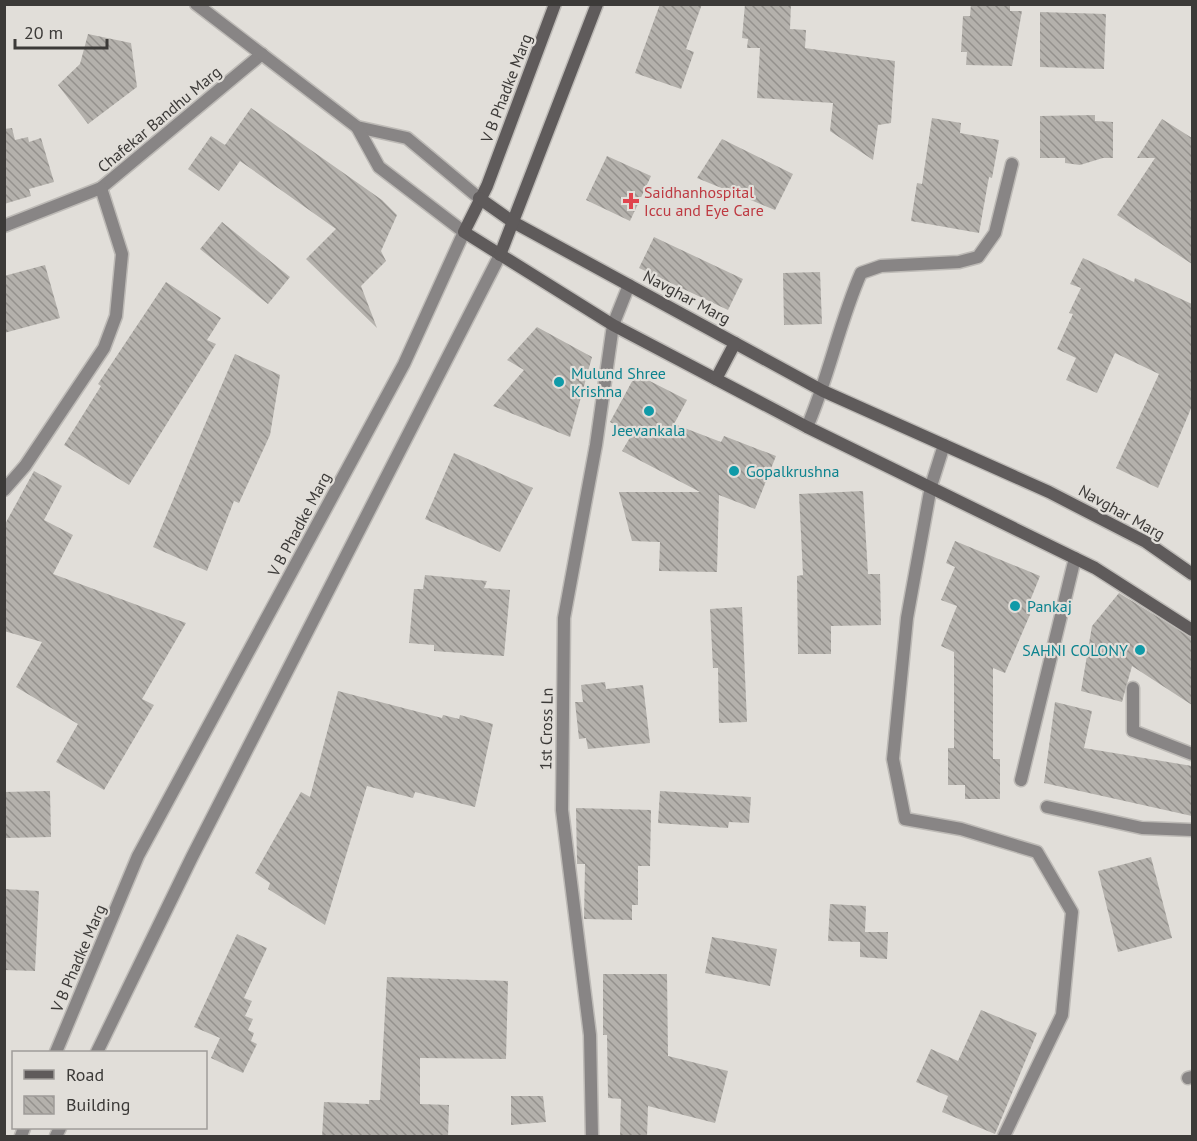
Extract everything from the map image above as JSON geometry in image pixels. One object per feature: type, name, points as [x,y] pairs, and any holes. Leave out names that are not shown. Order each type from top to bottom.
[{"type":"main road","name":"V B Phadke Marg","points":[[464,232],[487,186],[555,4]]},
{"type":"main road","points":[[500,255],[597,4]]},
{"type":"main road","name":"Navghar Marg","points":[[479,198],[513,222],[823,391],[1049,492],[1146,542],[1192,574]]},
{"type":"main road","points":[[464,232],[613,325],[807,427],[1075,558],[1192,630]]},
{"type":"main road","points":[[717,379],[735,343]]},
{"type":"street","name":"Navghar Marg","points":[[196,4],[357,127],[407,138],[479,198]]},
{"type":"street","name":"Chafekar Bandhu Marg","points":[[4,226],[101,188],[262,54]]},
{"type":"street","points":[[357,127],[379,167],[464,232]]},
{"type":"street","points":[[807,427],[823,391],[849,300],[861,273],[881,266],[959,262],[978,257],[995,233],[1012,164]]},
{"type":"street","points":[[4,490],[25,466],[104,348],[116,316],[122,254],[101,188]]},
{"type":"street","name":"V B Phadke Marg","points":[[57,1051],[138,856],[404,364],[464,232]]},
{"type":"street","points":[[98,1051],[192,857],[500,255]]},
{"type":"street","name":"1st Cross Ln","points":[[592,1137],[590,1035],[562,810],[564,618],[596,445],[613,325],[629,285]]},
{"type":"street","points":[[944,445],[931,486],[907,618],[893,759],[905,819],[961,829],[1037,852],[1072,912],[1062,1015],[1004,1137]]},
{"type":"street","points":[[1021,780],[1075,558]]},
{"type":"street","points":[[1133,688],[1133,731],[1192,754]]},
{"type":"street","points":[[1047,807],[1142,828],[1192,830]]},
{"type":"building","points":[[660,4],[702,4],[686,49],[694,52],[681,89],[635,73]]},
{"type":"building","points":[[745,4],[791,4],[790,29],[806,30],[805,48],[895,61],[891,123],[878,125],[873,160],[830,131],[833,103],[757,98],[760,48],[747,48],[748,39],[742,38]]},
{"type":"building","points":[[971,4],[1010,5],[1010,11],[1022,11],[1012,66],[966,65],[967,52],[961,52],[963,16],[970,16]]},
{"type":"building","points":[[1040,12],[1106,14],[1104,69],[1040,67]]},
{"type":"building","points":[[88,34],[131,43],[137,87],[88,124],[58,85],[80,64]]},
{"type":"building","points":[[251,108],[382,200],[397,215],[381,251],[386,261],[361,286],[377,328],[306,259],[336,229],[240,161],[219,191],[188,169],[211,136],[225,145]]},
{"type":"building","points":[[1095,115],[1095,121],[1113,122],[1113,158],[1103,158],[1080,165],[1065,163],[1065,158],[1040,158],[1040,116]]},
{"type":"building","points":[[932,118],[961,123],[960,133],[999,140],[992,178],[989,177],[979,233],[911,221],[917,183],[922,184]]},
{"type":"building","points":[[1162,119],[1192,138],[1192,264],[1117,215],[1155,158],[1137,158]]},
{"type":"building","points":[[12,128],[15,140],[28,137],[29,142],[41,138],[54,182],[29,189],[31,196],[4,204],[4,129]]},
{"type":"building","points":[[722,139],[793,174],[775,210],[697,178]]},
{"type":"building","points":[[607,156],[651,176],[630,221],[586,200]]},
{"type":"building","points":[[222,222],[290,277],[268,304],[200,249]]},
{"type":"building","points":[[654,237],[743,279],[728,310],[639,268]]},
{"type":"building","points":[[1083,258],[1134,282],[1135,278],[1192,304],[1192,406],[1158,488],[1116,468],[1159,374],[1115,353],[1097,393],[1066,380],[1076,358],[1057,349],[1073,314],[1069,313],[1081,288],[1070,284]]},
{"type":"building","points":[[45,265],[60,318],[4,333],[4,276]]},
{"type":"building","points":[[820,272],[822,324],[784,325],[783,273]]},
{"type":"building","points":[[166,282],[221,318],[207,340],[216,344],[129,485],[64,445],[101,386],[98,384]]},
{"type":"building","name":"Mulund Shree Krishna","points":[[537,327],[592,357],[570,437],[493,406],[524,370],[507,360]]},
{"type":"building","points":[[235,354],[280,375],[270,435],[239,503],[234,501],[207,571],[153,547]]},
{"type":"building","points":[[636,374],[687,400],[674,424],[721,442],[724,436],[776,456],[755,509],[719,495],[717,572],[659,571],[660,542],[632,541],[619,492],[700,492],[622,451],[632,434],[610,422]]},
{"type":"building","points":[[454,453],[533,488],[500,552],[425,519]]},
{"type":"building","points":[[34,471],[62,486],[44,520],[73,535],[53,574],[186,623],[142,699],[154,705],[104,790],[56,762],[78,724],[16,687],[42,642],[4,631],[4,526]]},
{"type":"building","points":[[863,491],[868,574],[880,574],[881,625],[831,626],[831,654],[798,654],[797,576],[803,575],[799,494]]},
{"type":"building","points":[[955,541],[1040,576],[1030,601],[1035,603],[1005,673],[993,668],[993,759],[1000,759],[1000,799],[965,799],[965,785],[948,785],[948,748],[954,748],[954,652],[941,646],[957,606],[941,600],[955,567],[946,563]]},
{"type":"building","points":[[425,575],[487,581],[484,588],[510,590],[504,656],[434,651],[434,645],[409,643],[414,589],[423,589]]},
{"type":"building","name":"SAHNI COLONY","points":[[1119,593],[1192,638],[1192,705],[1132,666],[1122,702],[1081,691],[1092,626]]},
{"type":"building","points":[[742,607],[747,722],[719,723],[718,668],[713,668],[710,609]]},
{"type":"building","points":[[605,682],[606,689],[643,685],[650,743],[588,749],[586,738],[579,739],[575,702],[583,702],[581,685]]},
{"type":"building","points":[[338,691],[442,718],[443,715],[459,719],[460,715],[493,724],[475,807],[415,792],[413,798],[367,786],[325,925],[268,889],[270,883],[255,873],[301,792],[310,797]]},
{"type":"building","name":"SAHNI COLONY","points":[[1055,702],[1092,711],[1084,748],[1192,766],[1192,816],[1044,783]]},
{"type":"building","points":[[50,791],[51,837],[4,838],[4,792]]},
{"type":"building","points":[[660,791],[751,797],[749,823],[729,822],[728,828],[658,823]]},
{"type":"building","points":[[576,808],[651,810],[650,866],[638,866],[638,905],[632,905],[632,920],[584,919],[585,864],[577,864]]},
{"type":"building","points":[[1151,857],[1172,938],[1118,952],[1098,871]]},
{"type":"building","points":[[4,889],[39,891],[35,971],[4,970]]},
{"type":"building","points":[[830,904],[866,906],[865,932],[888,932],[887,959],[860,957],[860,942],[828,941]]},
{"type":"building","points":[[237,934],[267,948],[244,998],[252,1001],[245,1016],[253,1019],[248,1030],[254,1033],[251,1041],[257,1044],[243,1073],[211,1058],[220,1038],[194,1027]]},
{"type":"building","points":[[712,937],[777,949],[770,986],[705,973]]},
{"type":"building","points":[[603,974],[667,974],[668,1056],[728,1071],[715,1123],[648,1106],[647,1137],[620,1137],[621,1099],[608,1098],[607,1035],[603,1035]]},
{"type":"building","points":[[387,977],[508,981],[506,1059],[420,1058],[420,1104],[449,1105],[448,1137],[322,1137],[324,1102],[369,1104],[369,1100],[380,1100]]},
{"type":"building","points":[[981,1010],[1037,1033],[995,1134],[942,1112],[948,1096],[916,1082],[931,1049],[958,1061]]},
{"type":"building","points":[[511,1096],[543,1096],[546,1122],[511,1125]]},
{"type":"place","name":"Saidhanhospital Iccu and Eye Care","points":[[631,201]]},
{"type":"place","name":"Mulund Shree Krishna","points":[[559,382]]},
{"type":"place","name":"Jeevankala","points":[[649,411]]},
{"type":"place","name":"Gopalkrushna","points":[[734,471]]},
{"type":"place","name":"Pankaj","points":[[1015,606]]},
{"type":"place","name":"SAHNI COLONY","points":[[1140,650]]}]
